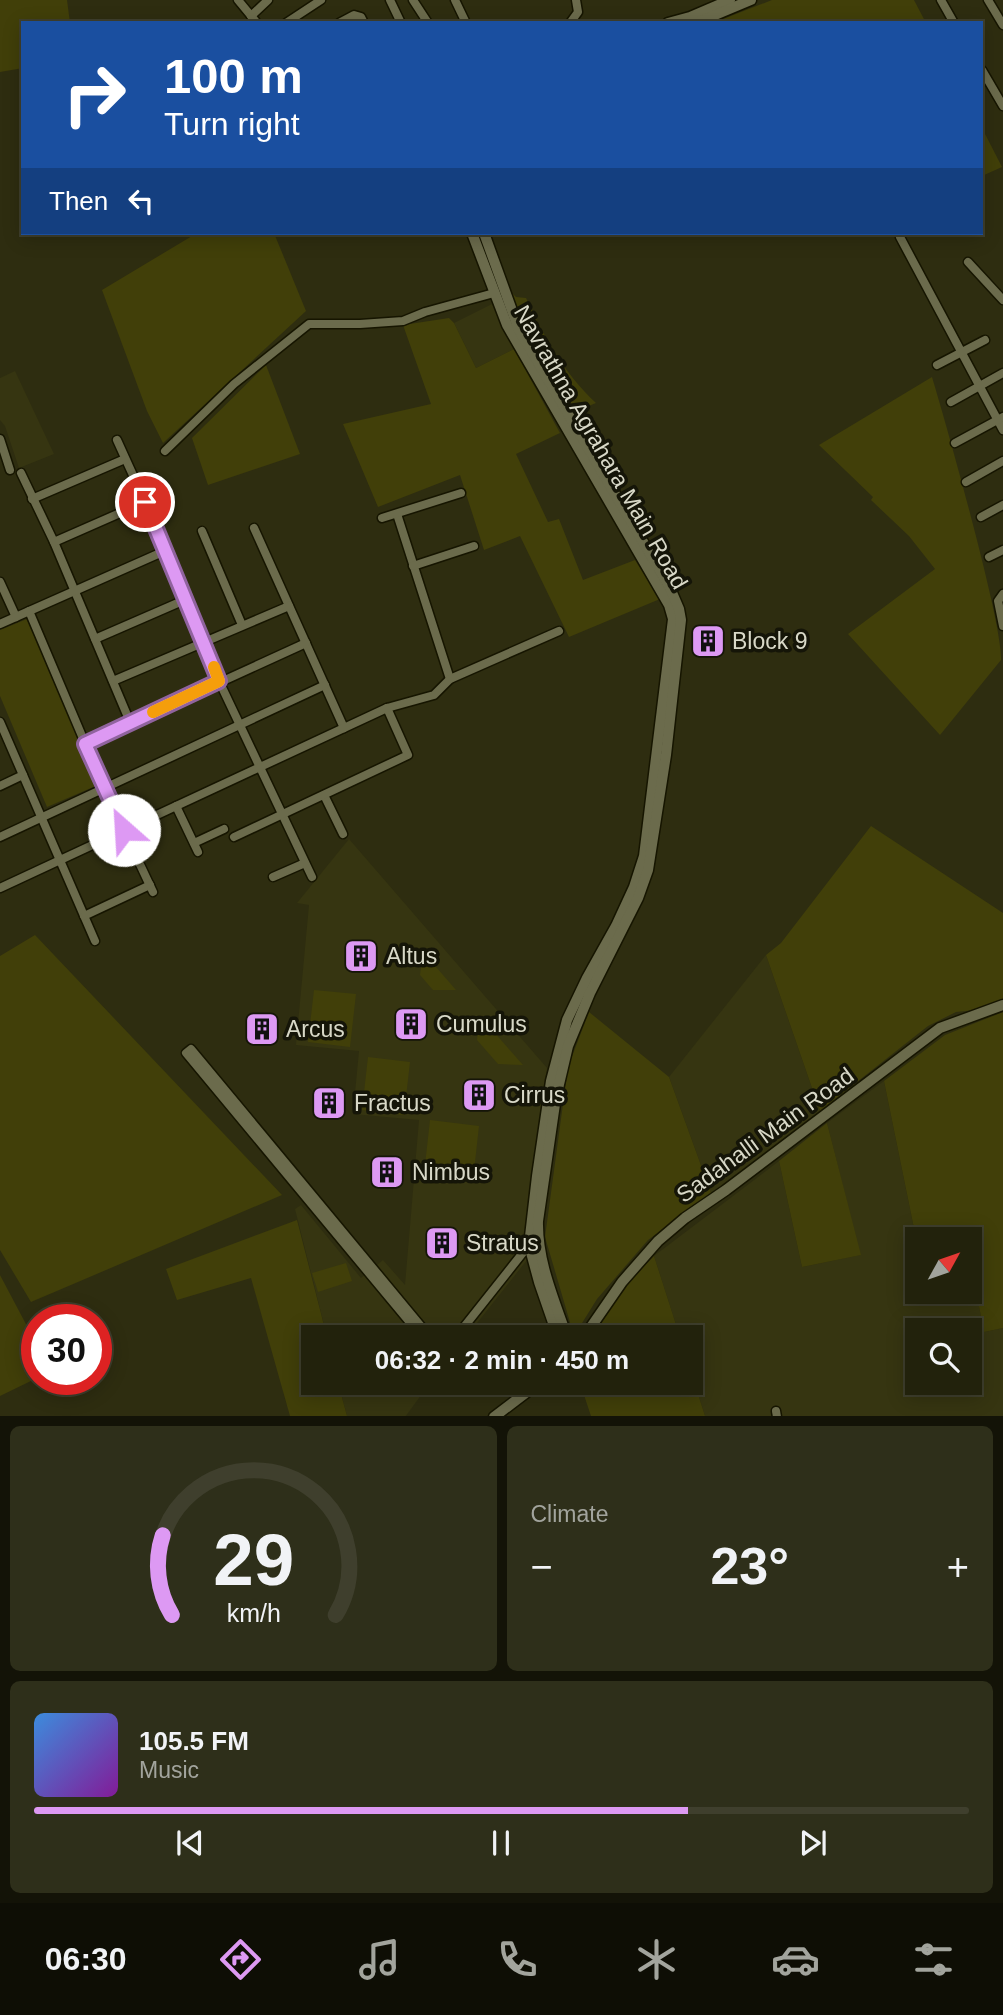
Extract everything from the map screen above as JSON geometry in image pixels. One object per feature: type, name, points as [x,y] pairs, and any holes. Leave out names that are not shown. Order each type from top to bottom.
[{"type":"street","points":[[238,0],[254,19],[268,0]]},
{"type":"street","points":[[289,21],[321,0]]},
{"type":"street","points":[[390,0],[400,21]]},
{"type":"street","points":[[413,0],[427,21]]},
{"type":"street","points":[[455,0],[465,21]]},
{"type":"street","points":[[571,21],[578,12],[576,0]]},
{"type":"street","points":[[674,21],[751,0]]},
{"type":"street","points":[[941,0],[953,21]]},
{"type":"street","points":[[988,0],[1003,25]]},
{"type":"street","points":[[699,21],[725,5]]},
{"type":"street","points":[[344,21],[358,15],[362,21]]},
{"type":"street","points":[[983,72],[1003,107]]},
{"type":"street","name":"Navrathna Agrahara Main Road","points":[[473,235],[507,325],[669,605],[673,620],[658,781]]},
{"type":"street","name":"Navrathna Agrahara Main Road","points":[[485,235],[519,330],[670,588],[679,609],[678,643],[644,856],[634,887],[567,1020],[551,1081],[536,1209],[529,1245],[538,1282],[554,1325]]},
{"type":"street","points":[[900,237],[979,386],[1000,418],[1003,430]]},
{"type":"street","points":[[968,262],[1003,300]]},
{"type":"street","points":[[165,451],[234,384],[309,324],[403,321],[425,312],[494,293]]},
{"type":"street","points":[[937,365],[985,340]]},
{"type":"street","points":[[951,402],[1003,373]]},
{"type":"street","points":[[956,443],[1000,418]]},
{"type":"street","points":[[0,439],[10,470]]},
{"type":"street","points":[[117,440],[167,550],[219,681],[312,877]]},
{"type":"street","points":[[32,499],[125,458]]},
{"type":"street","points":[[966,481],[1003,461]]},
{"type":"street","points":[[21,473],[54,542],[130,722]]},
{"type":"street","points":[[382,518],[461,493]]},
{"type":"street","points":[[54,542],[145,502]]},
{"type":"street","points":[[981,517],[1003,505]]},
{"type":"street","points":[[397,514],[450,679]]},
{"type":"street","points":[[254,528],[344,728]]},
{"type":"street","points":[[202,531],[242,625]]},
{"type":"street","points":[[414,566],[474,546]]},
{"type":"street","points":[[0,624],[167,550]]},
{"type":"street","points":[[989,557],[1003,550]]},
{"type":"street","points":[[0,582],[16,617]]},
{"type":"street","points":[[1003,594],[998,601],[1003,626]]},
{"type":"street","points":[[95,639],[187,599]]},
{"type":"street","points":[[113,681],[289,606]]},
{"type":"street","points":[[29,611],[103,788],[152,889],[84,916]]},
{"type":"street","points":[[0,888],[387,708],[434,695],[450,679],[559,631]]},
{"type":"street","points":[[85,744],[306,643]]},
{"type":"street","points":[[0,836],[325,685]]},
{"type":"street","points":[[234,837],[408,755],[387,708]]},
{"type":"street","points":[[0,722],[2,734],[23,775],[95,941]]},
{"type":"street","points":[[0,786],[23,775]]},
{"type":"street","points":[[324,795],[343,834]]},
{"type":"street","points":[[176,806],[198,852]]},
{"type":"street","points":[[194,843],[224,828]]},
{"type":"street","points":[[273,877],[305,863]]},
{"type":"street","name":"Sadahalli Main Road","points":[[592,1325],[622,1282],[658,1241],[685,1218],[737,1182],[940,1028],[1003,1005]]},
{"type":"street","points":[[412,1325],[189,1051],[420,1325]]},
{"type":"street","name":"Navrathna Agrahara Main Road","points":[[536,1209],[538,1241],[563,1325]]},
{"type":"street","points":[[466,1325],[529,1245]]},
{"type":"street","points":[[504,1416],[526,1395]]},
{"type":"street","points":[[494,1416],[530,1395]]},
{"type":"shaded area","points":[[0,0],[67,0],[70,21],[21,21],[21,68],[0,72]]},
{"type":"shaded area","points":[[772,0],[914,0],[925,21],[718,21]]},
{"type":"shaded area","points":[[983,130],[1002,167],[983,176]]},
{"type":"shaded area","points":[[194,235],[275,235],[306,311],[163,443],[147,411],[102,290]]},
{"type":"shaded area","points":[[510,291],[516,297],[526,298],[556,354],[596,403],[574,412],[526,327]]},
{"type":"shaded area","points":[[492,304],[514,349],[476,368],[454,323]]},
{"type":"shaded area","points":[[449,318],[476,368],[514,349],[560,433],[516,454],[548,522],[559,519],[583,580],[635,560],[660,599],[569,637],[520,536],[484,550],[460,475],[378,507],[343,424],[431,404],[403,325]]},
{"type":"shaded area","points":[[266,365],[300,454],[208,485],[192,438]]},
{"type":"shaded area","points":[[15,371],[54,454],[19,468],[5,426],[0,420],[0,378]]},
{"type":"shaded area","points":[[932,377],[984,567],[1001,660],[940,735],[848,634],[935,569],[909,536],[871,500],[873,497],[819,445]]},
{"type":"shaded area","points":[[27,619],[98,785],[47,807],[0,696],[0,630]]},
{"type":"shaded area","points":[[871,826],[1003,913],[1003,1000],[976,1010],[956,1012],[928,1026],[820,1111],[766,955],[781,943]]},
{"type":"shaded area","points":[[349,839],[547,1068],[525,1233],[527,1260],[476,1325],[324,1325],[295,1209],[301,1205],[361,1278],[383,1260],[405,1285],[419,1120],[353,1114],[359,1051],[296,1045],[309,905],[297,903]]},
{"type":"shaded area","points":[[35,935],[282,1195],[31,1302],[0,1250],[0,956]]},
{"type":"shaded area","points":[[423,952],[456,990],[433,990],[420,975]]},
{"type":"shaded area","points":[[766,955],[820,1111],[711,1193],[669,1077]]},
{"type":"shaded area","points":[[314,990],[356,994],[350,1047],[308,1042]]},
{"type":"shaded area","points":[[589,1012],[669,1077],[711,1193],[648,1240],[597,1299],[581,1325],[571,1325],[545,1237],[568,1067]]},
{"type":"shaded area","points":[[1003,1012],[1003,1328],[984,1332],[979,1304],[982,1304],[982,1227],[914,1227],[884,1081],[945,1035]]},
{"type":"shaded area","points":[[479,1015],[523,1065],[498,1064],[477,1040]]},
{"type":"shaded area","points":[[368,1057],[410,1062],[404,1115],[362,1110]]},
{"type":"shaded area","points":[[884,1081],[914,1227],[905,1227],[905,1304],[979,1304],[981,1318],[905,1318],[905,1395],[982,1395],[982,1321],[984,1332],[1003,1328],[1003,1416],[705,1416],[698,1395],[703,1395],[703,1325],[676,1325],[654,1256],[779,1161],[802,1267],[860,1255],[827,1123]]},
{"type":"shaded area","points":[[430,1120],[479,1126],[473,1180],[424,1174]]},
{"type":"shaded area","points":[[827,1123],[861,1255],[802,1267],[779,1161]]},
{"type":"shaded area","points":[[297,1220],[324,1325],[301,1325],[301,1395],[341,1395],[347,1416],[290,1416],[251,1278],[177,1300],[166,1269]]},
{"type":"shaded area","points":[[654,1256],[676,1325],[597,1325],[625,1285]]},
{"type":"shaded area","points":[[346,1263],[352,1281],[318,1292],[312,1273]]},
{"type":"shaded area","points":[[0,1275],[21,1315],[21,1386],[0,1396]]},
{"type":"shaded area","points":[[341,1395],[421,1395],[406,1416],[347,1416]]},
{"type":"shaded area","points":[[584,1395],[698,1395],[705,1416],[591,1416]]},
{"type":"slow traffic","points":[[153,712],[219,681],[214,667]]},
{"type":"place","name":"Block 9","points":[[708,641]]},
{"type":"place","name":"Altus","points":[[361,956]]},
{"type":"place","name":"Cumulus","points":[[411,1024]]},
{"type":"place","name":"Arcus","points":[[262,1029]]},
{"type":"place","name":"Cirrus","points":[[479,1095]]},
{"type":"place","name":"Fractus","points":[[329,1103]]},
{"type":"place","name":"Nimbus","points":[[387,1172]]},
{"type":"place","name":"Stratus","points":[[442,1243]]},
{"type":"route","points":[[124,830],[85,744],[219,681],[145,502]]}]
